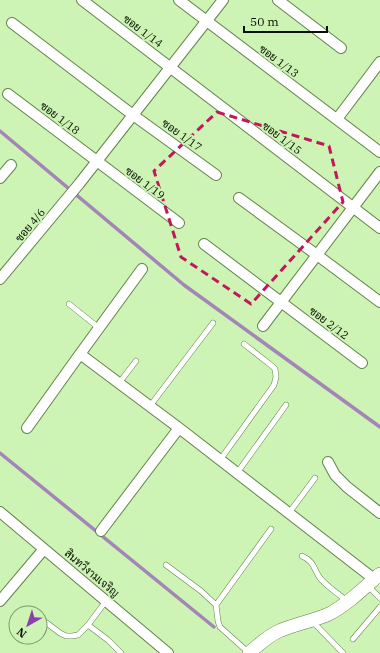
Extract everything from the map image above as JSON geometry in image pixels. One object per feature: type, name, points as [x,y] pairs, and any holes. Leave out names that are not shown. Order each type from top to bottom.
[{"type":"street","name":"ซอย 1/14","points":[[82,0],[170,67]]},
{"type":"street","name":"ซอย 1/13","points":[[179,0],[380,152]]},
{"type":"street","name":"ซอย 4/6","points":[[0,279],[79,184],[223,0]]},
{"type":"street","points":[[278,0],[341,48]]},
{"type":"street","name":"ซอย 1/17","points":[[12,23],[133,115],[216,175]]},
{"type":"street","points":[[337,119],[380,62]]},
{"type":"street","name":"ซอย 1/15","points":[[170,67],[380,228]]},
{"type":"street","name":"ซอย 1/18","points":[[8,94],[97,161]]},
{"type":"street","name":"ซอย 1/19","points":[[97,161],[180,223]]},
{"type":"street","points":[[0,178],[11,165]]},
{"type":"street","points":[[263,326],[380,172]]},
{"type":"street","points":[[239,198],[380,302]]},
{"type":"street","name":"ซอย 2/12","points":[[204,244],[362,363]]},
{"type":"street","points":[[26,428],[142,269]]},
{"type":"street","points":[[80,354],[238,473],[374,579],[338,609],[277,632],[260,643],[249,653]]},
{"type":"street","points":[[101,531],[179,428]]},
{"type":"street","points":[[328,462],[335,475],[347,487],[380,513]]},
{"type":"street","name":"สินทวีงามเจริญ","points":[[0,512],[168,653]]},
{"type":"street","points":[[0,601],[44,549]]},
{"type":"lane","points":[[69,304],[100,328]]},
{"type":"lane","points":[[150,406],[213,323]]},
{"type":"lane","points":[[220,460],[274,385],[276,377],[275,369],[244,344]]},
{"type":"lane","points":[[119,383],[136,361]]},
{"type":"lane","points":[[238,473],[286,405]]},
{"type":"lane","points":[[289,513],[314,478]]},
{"type":"lane","points":[[216,605],[270,530]]},
{"type":"lane","points":[[302,556],[312,563],[320,579],[347,601]]},
{"type":"lane","points":[[166,565],[216,605],[220,627],[249,653]]},
{"type":"lane","points":[[374,579],[380,598]]},
{"type":"lane","points":[[48,624],[66,636],[78,635],[106,601]]},
{"type":"lane","points":[[353,639],[380,608]]},
{"type":"lane","points":[[311,620],[343,653]]},
{"type":"lane","points":[[88,624],[121,653]]},
{"type":"highlighted area","points":[[217,112],[329,146],[343,202],[251,304],[181,257],[154,171]]},
{"type":"waterway","points":[[0,131],[184,285],[380,427]]},
{"type":"waterway","points":[[0,453],[214,627]]}]
